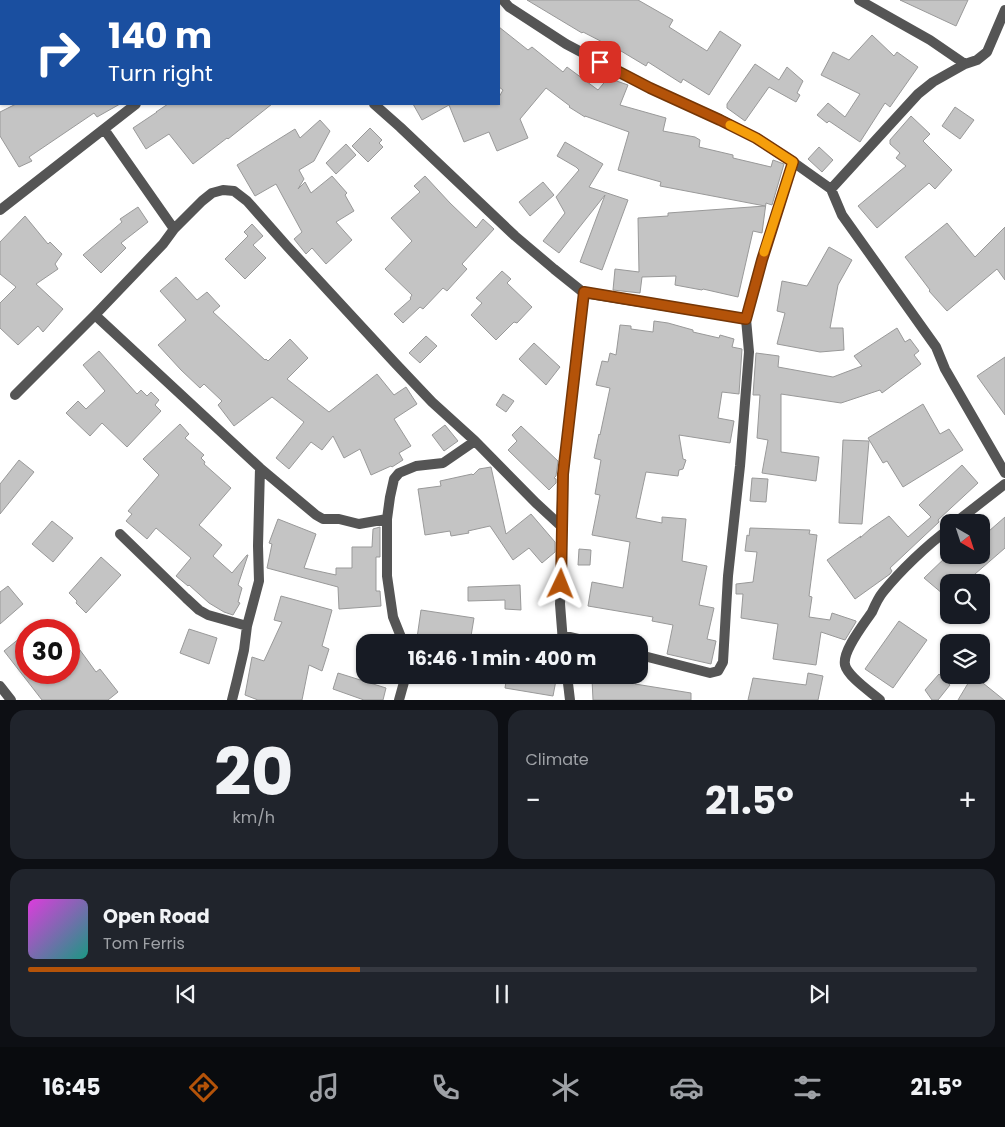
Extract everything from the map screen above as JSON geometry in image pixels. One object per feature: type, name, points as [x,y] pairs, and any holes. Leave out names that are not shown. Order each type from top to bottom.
[{"type":"street","points":[[503,0],[509,7],[566,44],[650,88],[756,138],[830,189],[842,215],[936,347],[946,369],[1005,473]]},
{"type":"street","points":[[859,0],[930,40],[965,64]]},
{"type":"street","points":[[830,189],[918,94],[933,82],[965,64],[977,60],[987,52],[1005,10]]},
{"type":"street","points":[[0,210],[135,105]]},
{"type":"street","points":[[375,105],[515,236],[584,292],[746,319]]},
{"type":"street","points":[[104,129],[174,229]]},
{"type":"street","points":[[648,657],[710,673],[718,670],[723,662],[728,576],[740,466],[748,352],[746,319],[762,260],[793,162]]},
{"type":"street","points":[[14,395],[95,315],[202,201],[212,193],[223,190],[234,191],[247,201],[426,396],[475,441],[561,526]]},
{"type":"street","points":[[562,634],[560,604],[563,474],[584,292]]},
{"type":"street","points":[[95,315],[260,468],[316,516],[323,519],[339,519],[359,524],[387,519]]},
{"type":"street","points":[[400,634],[393,617],[386,576],[387,519],[394,480],[399,474],[416,466],[443,463],[475,441]]},
{"type":"street","points":[[232,700],[244,650],[247,626],[259,581],[260,468]]},
{"type":"street","points":[[966,514],[1005,484]]},
{"type":"street","points":[[120,534],[199,610],[208,615],[247,626]]},
{"type":"street","points":[[880,700],[851,675],[845,666],[845,657],[882,593],[905,568],[940,536]]},
{"type":"street","points":[[399,700],[403,684]]},
{"type":"street","points":[[568,684],[570,700]]},
{"type":"street","points":[[0,686],[11,700]]},
{"type":"building","points":[[527,0],[638,0],[673,20],[669,27],[707,51],[720,31],[741,45],[709,95],[683,79],[681,83],[648,62],[646,66],[616,48],[582,33]]},
{"type":"building","points":[[900,0],[968,0],[956,26]]},
{"type":"building","points":[[500,28],[528,50],[532,47],[563,72],[567,67],[598,90],[608,78],[628,85],[620,105],[666,118],[663,131],[695,137],[700,140],[699,147],[733,155],[733,158],[771,167],[773,160],[784,164],[772,205],[766,203],[762,233],[753,231],[738,297],[675,285],[676,276],[642,277],[640,293],[613,290],[615,269],[639,272],[638,218],[668,216],[668,213],[765,206],[660,186],[661,182],[618,170],[629,132],[585,117],[569,107],[546,88],[520,119],[528,138],[497,151],[489,132],[464,142],[449,105],[500,105],[500,95],[503,90],[500,88]]},
{"type":"building","points":[[872,35],[894,56],[897,52],[918,67],[890,107],[885,103],[860,142],[817,115],[828,103],[845,117],[860,94],[821,75],[833,52],[849,60]]},
{"type":"building","points":[[755,64],[779,80],[787,67],[803,81],[797,93],[800,95],[796,102],[769,87],[745,121],[727,108],[727,104]]},
{"type":"building","points":[[14,105],[118,105],[97,117],[94,113],[29,157],[32,161],[19,167],[0,136],[0,112]]},
{"type":"building","points":[[166,105],[271,105],[193,164],[169,134],[146,149],[133,128]]},
{"type":"building","points":[[414,105],[449,105],[422,120]]},
{"type":"building","points":[[955,107],[974,120],[960,139],[942,126]]},
{"type":"building","points":[[911,116],[930,134],[923,141],[952,170],[935,189],[929,183],[877,228],[858,206],[906,166],[896,158],[900,153],[890,144],[890,140]]},
{"type":"building","points":[[320,120],[330,131],[314,161],[299,170],[304,179],[298,189],[305,182],[311,193],[332,176],[347,193],[345,195],[354,211],[336,222],[352,240],[326,264],[312,248],[306,254],[294,239],[302,232],[276,184],[255,196],[237,165],[295,129],[300,138]]},
{"type":"building","points":[[370,128],[382,140],[379,143],[383,147],[368,162],[352,146]]},
{"type":"building","points":[[565,142],[603,164],[589,187],[628,200],[602,270],[580,262],[605,195],[559,253],[543,241],[565,213],[556,197],[579,170],[557,156]]},
{"type":"building","points":[[346,144],[356,155],[336,174],[326,163]]},
{"type":"building","points":[[819,147],[833,160],[822,172],[808,159]]},
{"type":"building","points":[[425,176],[476,228],[483,219],[494,229],[462,264],[467,269],[447,291],[443,288],[423,309],[420,307],[403,323],[394,314],[411,299],[412,295],[385,269],[412,241],[391,218],[420,192],[414,186]]},
{"type":"building","points":[[543,182],[554,195],[530,216],[519,202]]},
{"type":"building","points":[[138,207],[148,222],[121,243],[126,248],[101,273],[83,255],[122,222],[120,219]]},
{"type":"building","points":[[25,216],[48,244],[50,242],[62,254],[55,264],[58,269],[36,284],[63,309],[43,332],[38,326],[18,345],[0,328],[0,303],[16,287],[0,274],[0,242]]},
{"type":"building","points":[[947,223],[975,257],[1005,227],[1005,280],[997,269],[947,311],[929,291],[905,257]]},
{"type":"building","points":[[252,224],[263,236],[253,245],[266,258],[245,279],[225,259],[248,236],[244,232]]},
{"type":"building","points":[[829,247],[852,260],[838,285],[830,328],[843,328],[844,350],[820,352],[777,344],[785,313],[777,311],[782,281],[807,286]]},
{"type":"building","points":[[502,271],[511,279],[507,283],[532,307],[517,323],[514,322],[496,340],[471,315],[482,303],[476,298]]},
{"type":"building","points":[[176,277],[197,300],[207,292],[220,306],[213,312],[265,360],[268,361],[290,339],[308,358],[287,379],[329,412],[377,374],[394,395],[406,387],[417,404],[394,419],[411,446],[399,453],[403,460],[392,467],[371,475],[360,449],[344,458],[333,436],[322,450],[311,442],[289,469],[276,458],[304,422],[272,397],[234,426],[218,405],[222,401],[204,384],[200,388],[158,345],[186,320],[160,291]]},
{"type":"building","points":[[654,321],[668,323],[693,330],[693,332],[719,338],[720,335],[734,339],[732,347],[742,349],[739,394],[722,392],[718,418],[734,421],[730,443],[679,435],[683,459],[686,460],[683,469],[679,470],[678,476],[646,472],[636,518],[662,523],[662,517],[686,519],[682,561],[707,566],[699,605],[714,608],[707,639],[716,641],[711,664],[667,654],[673,625],[652,621],[653,617],[588,606],[592,582],[623,588],[630,542],[592,535],[600,495],[595,494],[601,460],[594,458],[610,388],[596,385],[602,361],[608,362],[610,353],[616,355],[620,325],[631,326],[631,329],[653,332]]},
{"type":"building","points":[[897,328],[905,342],[910,339],[919,351],[914,355],[921,364],[882,393],[880,390],[841,403],[781,394],[781,452],[819,457],[816,481],[762,473],[768,440],[757,438],[760,395],[753,395],[756,353],[779,356],[778,367],[833,377],[862,366],[854,356]]},
{"type":"building","points":[[426,336],[437,346],[420,363],[409,353]]},
{"type":"building","points":[[534,343],[560,367],[546,385],[519,359]]},
{"type":"building","points":[[99,351],[137,394],[141,390],[147,396],[151,392],[159,400],[155,405],[161,411],[127,447],[102,423],[90,436],[66,413],[78,401],[86,409],[105,391],[83,365]]},
{"type":"building","points":[[1005,357],[1005,415],[977,376]]},
{"type":"building","points":[[503,394],[514,401],[506,412],[496,405]]},
{"type":"building","points":[[923,404],[940,434],[949,429],[963,450],[903,487],[887,461],[883,463],[868,438]]},
{"type":"building","points":[[180,424],[189,434],[185,438],[204,455],[201,458],[205,462],[204,464],[231,488],[199,525],[222,545],[213,556],[232,573],[248,555],[238,585],[242,588],[238,602],[240,603],[233,615],[209,603],[176,576],[191,558],[156,528],[147,539],[126,521],[132,514],[128,511],[159,475],[143,459]]},
{"type":"building","points":[[445,425],[458,441],[444,451],[432,435]]},
{"type":"building","points":[[521,426],[558,461],[554,478],[556,483],[549,490],[508,450],[517,441],[512,435]]},
{"type":"building","points":[[843,440],[869,441],[862,524],[839,523]]},
{"type":"building","points":[[19,460],[34,472],[0,514],[0,484]]},
{"type":"building","points":[[962,465],[978,483],[944,514],[940,514],[939,522],[890,568],[892,571],[890,574],[855,599],[827,560],[889,516],[908,537],[931,517],[919,505]]},
{"type":"building","points":[[491,467],[506,534],[531,514],[555,542],[555,552],[542,563],[529,548],[513,560],[490,526],[468,531],[469,533],[451,536],[450,531],[425,535],[418,489],[441,486],[440,481],[473,475],[479,469]]},
{"type":"building","points":[[752,478],[768,479],[766,502],[750,501]]},
{"type":"building","points":[[1005,517],[1005,548],[990,561],[990,530]]},
{"type":"building","points":[[278,519],[316,534],[304,568],[336,575],[336,568],[352,568],[352,547],[372,547],[373,529],[380,527],[380,557],[376,557],[376,591],[380,591],[381,606],[339,609],[338,587],[267,568],[272,544],[269,543]]},
{"type":"building","points":[[52,521],[73,538],[53,562],[32,544]]},
{"type":"building","points":[[750,528],[810,530],[809,534],[817,535],[809,596],[812,597],[809,617],[830,620],[832,613],[856,622],[845,640],[821,632],[816,665],[773,659],[778,624],[741,618],[743,594],[736,594],[736,584],[753,582],[757,552],[745,551]]},
{"type":"building","points":[[579,549],[591,550],[590,565],[578,565]]},
{"type":"building","points":[[101,557],[121,575],[86,613],[69,593]]},
{"type":"building","points":[[940,563],[987,564],[975,574],[940,574],[940,591],[924,578]]},
{"type":"building","points":[[520,585],[521,610],[505,609],[505,600],[468,601],[468,587]]},
{"type":"building","points":[[8,586],[23,604],[0,624],[0,592]]},
{"type":"building","points":[[281,596],[332,610],[322,646],[329,649],[322,671],[309,665],[302,700],[258,700],[245,695],[252,657],[264,661],[282,622],[274,620]]},
{"type":"building","points":[[421,610],[474,618],[471,634],[418,634]]},
{"type":"building","points":[[899,621],[927,640],[893,688],[865,669]]},
{"type":"building","points":[[189,629],[217,638],[209,664],[180,653]]},
{"type":"building","points":[[15,642],[15,665],[4,651]]},
{"type":"building","points":[[80,650],[96,672],[100,669],[118,692],[108,700],[42,700],[30,684],[80,684]]},
{"type":"building","points":[[338,673],[356,679],[356,684],[373,684],[386,688],[383,700],[364,700],[333,689]]},
{"type":"building","points":[[808,673],[823,676],[818,700],[748,700],[753,678],[806,685]]},
{"type":"building","points":[[939,674],[940,684],[950,685],[938,700],[932,700],[925,690]]},
{"type":"building","points":[[506,684],[555,684],[553,696],[505,688]]},
{"type":"building","points":[[592,684],[635,684],[691,693],[691,700],[593,700]]},
{"type":"building","points":[[968,684],[984,684],[1004,700],[958,700]]},
{"type":"slow traffic","points":[[730,125],[756,138],[793,162],[764,252]]},
{"type":"route","points":[[561,584],[563,474],[584,292],[746,319],[762,260],[793,162],[756,138],[600,62]]}]
